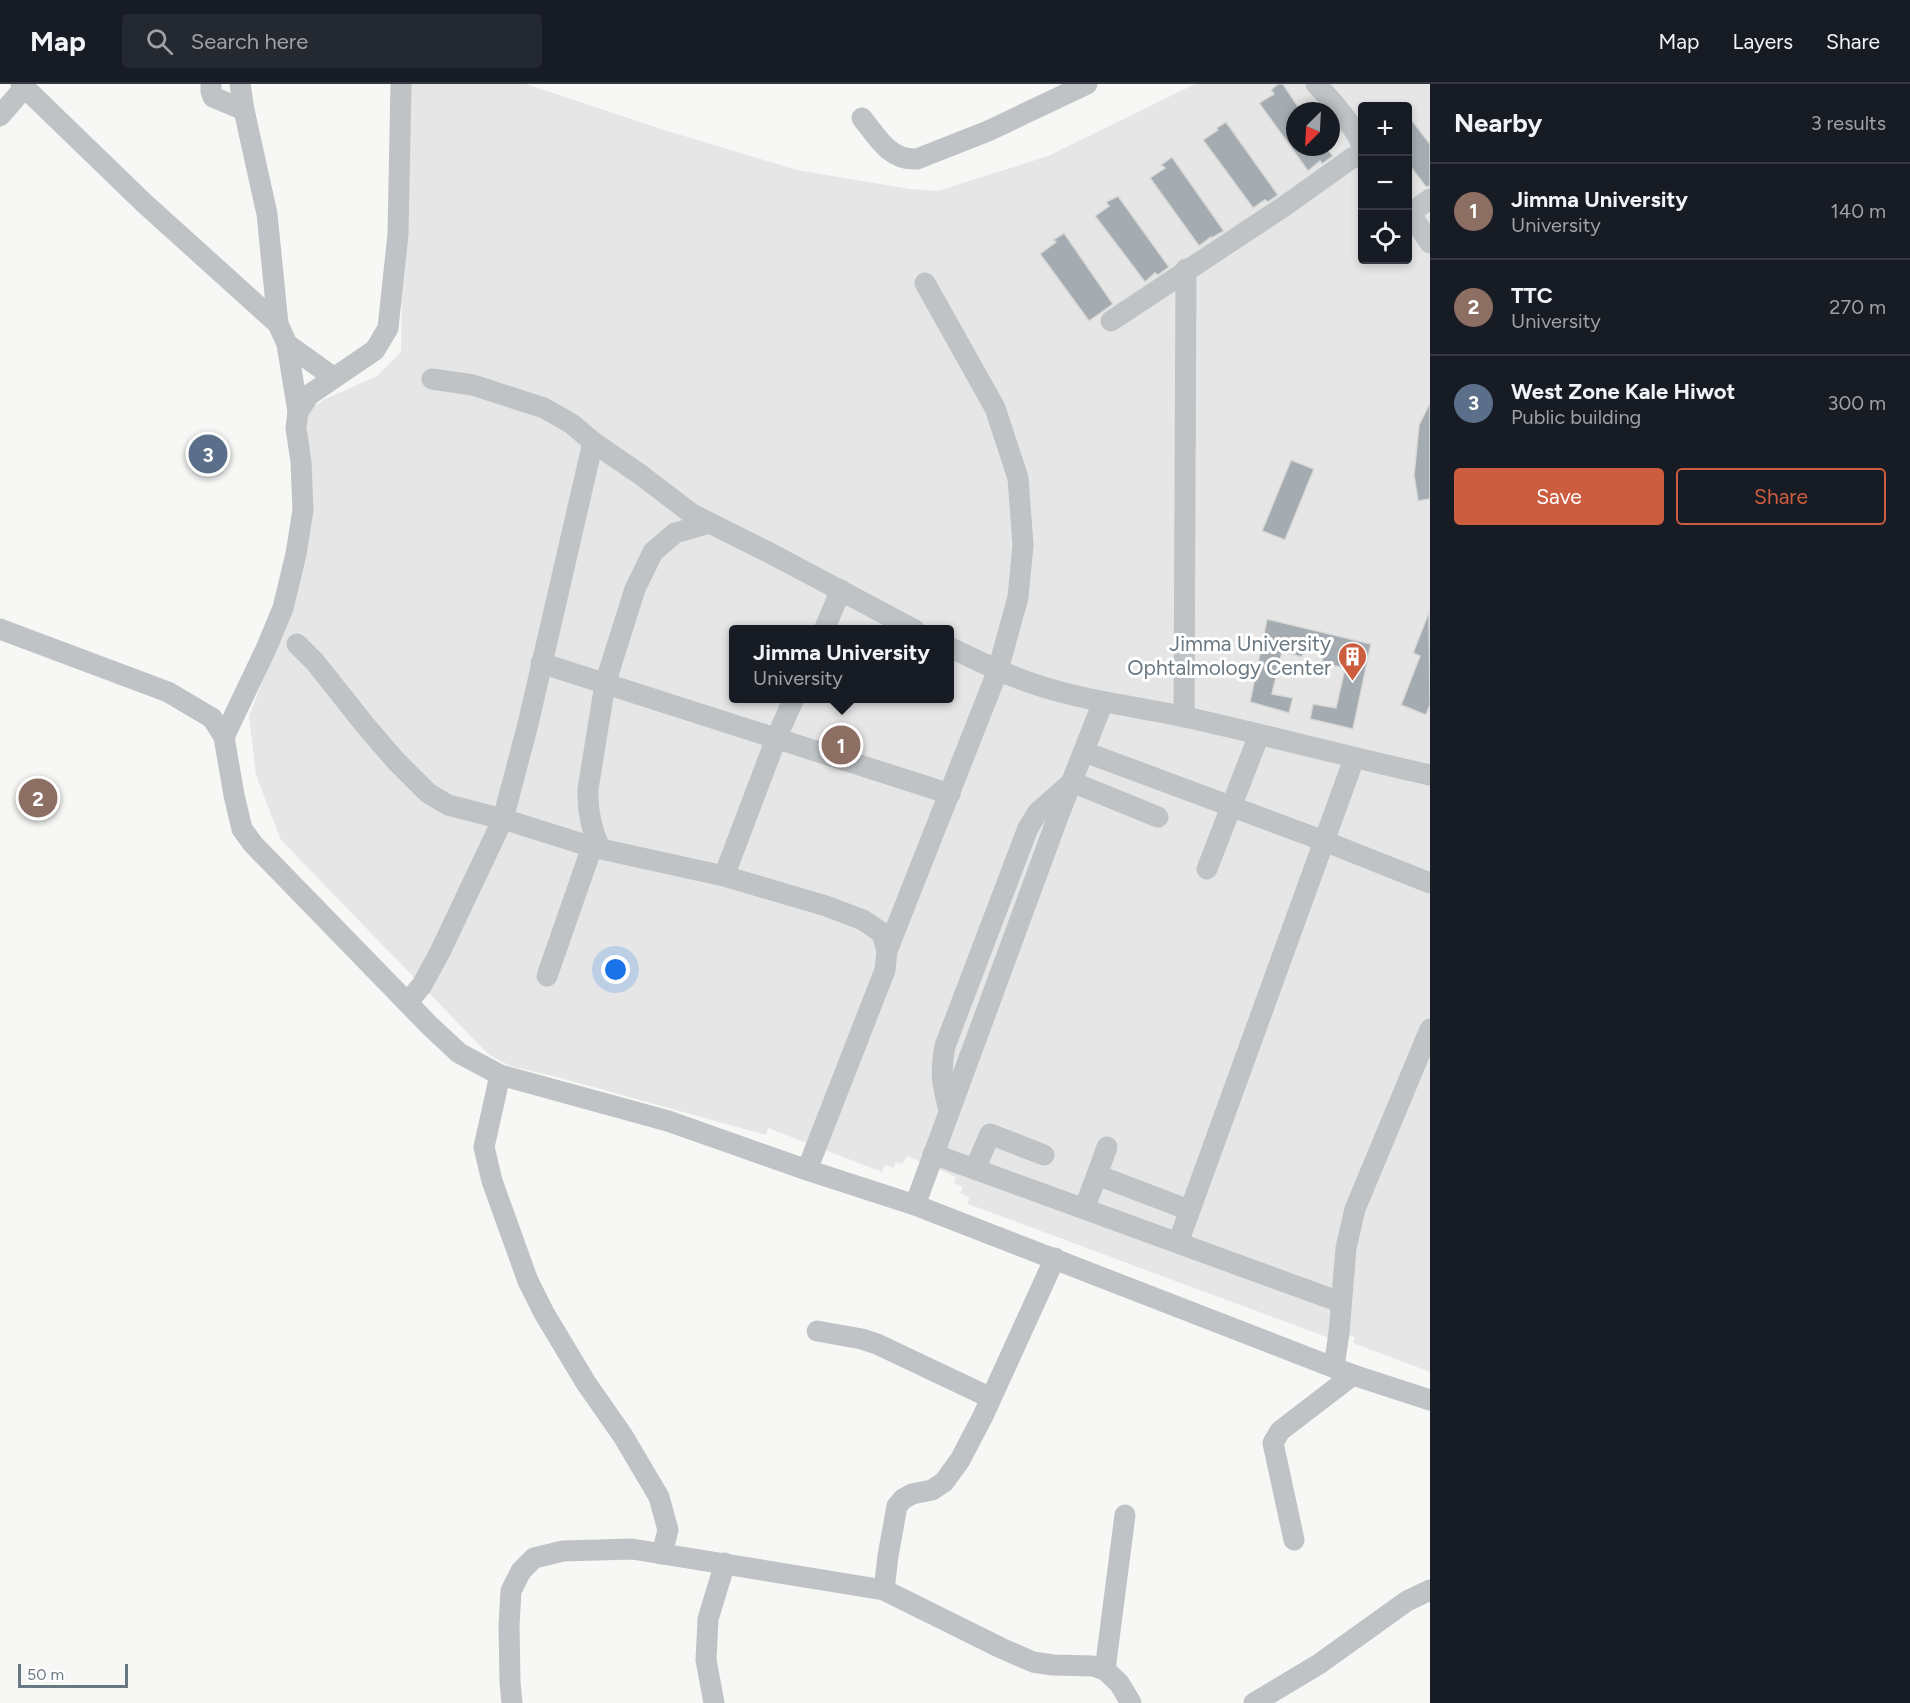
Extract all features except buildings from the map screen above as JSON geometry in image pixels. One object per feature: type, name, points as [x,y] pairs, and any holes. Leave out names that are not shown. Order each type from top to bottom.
[{"type":"street","points":[[211,84],[213,97],[244,110]]},
{"type":"street","points":[[224,737],[279,618],[296,554],[303,510],[301,462],[296,428],[298,412],[287,344],[278,324],[267,214],[240,84]]},
{"type":"street","points":[[298,412],[309,395],[375,350],[388,328],[398,234],[401,84]]},
{"type":"street","points":[[862,118],[885,147],[906,160],[917,159],[988,131],[1087,84]]},
{"type":"street","points":[[1316,84],[1358,135]]},
{"type":"street","points":[[0,116],[22,86],[144,203],[278,324]]},
{"type":"street","points":[[1111,321],[1358,156]]},
{"type":"street","points":[[1411,210],[1430,199]]},
{"type":"street","points":[[1412,216],[1430,243]]},
{"type":"street","points":[[1184,717],[1186,269]]},
{"type":"street","points":[[807,1170],[885,970],[887,951],[998,670],[1018,597],[1023,545],[1018,478],[995,408],[925,283]]},
{"type":"street","points":[[287,344],[333,377]]},
{"type":"street","points":[[432,379],[473,385],[544,408],[572,423],[593,442],[692,514],[906,625]]},
{"type":"street","points":[[408,1002],[422,985],[440,952],[502,819],[528,724],[593,442]]},
{"type":"street","points":[[547,976],[596,848],[587,805],[591,766],[604,684],[634,590],[653,552],[675,533],[710,523]]},
{"type":"street","points":[[826,625],[841,590]]},
{"type":"street","points":[[0,629],[168,692],[212,718],[224,737],[242,829],[253,844],[459,1053],[477,1064],[500,1074],[668,1121],[915,1205],[1344,1371],[1430,1400]]},
{"type":"street","points":[[297,644],[315,662],[364,725],[428,793],[448,805],[596,848],[724,876],[826,906],[863,920],[882,933],[887,951]]},
{"type":"street","points":[[954,648],[1038,686],[1103,702],[1184,717],[1354,759],[1430,775]]},
{"type":"street","points":[[541,663],[950,794]]},
{"type":"street","points":[[915,1205],[950,1110],[941,1070],[945,1046],[1028,828],[1038,812],[1072,782],[1103,702]]},
{"type":"street","points":[[724,876],[792,703]]},
{"type":"street","points":[[1207,869],[1259,735]]},
{"type":"street","points":[[1085,752],[1430,883]]},
{"type":"street","points":[[1178,1243],[1354,759]]},
{"type":"street","points":[[1072,782],[1158,817]]},
{"type":"street","points":[[1344,1371],[1339,1333],[1340,1302],[1346,1248],[1355,1209],[1430,1029]]},
{"type":"street","points":[[500,1074],[484,1147],[492,1181],[528,1281],[544,1312],[586,1383],[623,1436],[659,1497],[668,1530],[662,1554]]},
{"type":"street","points":[[975,1169],[990,1134],[1044,1155]]},
{"type":"street","points":[[1084,1209],[1107,1146]]},
{"type":"street","points":[[933,1154],[1340,1302]]},
{"type":"street","points":[[1096,1175],[1190,1210]]},
{"type":"street","points":[[884,1590],[897,1506],[912,1494],[932,1490],[944,1482],[960,1460],[1055,1258]]},
{"type":"street","points":[[817,1331],[877,1344],[991,1398]]},
{"type":"street","points":[[1294,1540],[1273,1443],[1280,1431],[1344,1371]]},
{"type":"street","points":[[1105,1670],[1125,1515]]},
{"type":"street","points":[[512,1703],[509,1625],[511,1591],[521,1571],[534,1558],[563,1551],[632,1549],[884,1590],[1033,1662],[1093,1666],[1105,1670],[1119,1683],[1131,1703]]},
{"type":"street","points":[[714,1703],[706,1660],[708,1619],[725,1563]]},
{"type":"street","points":[[1254,1703],[1319,1664],[1407,1601],[1430,1590]]},
{"type":"shaded area","points":[[405,84],[526,84],[664,130],[797,170],[910,189],[938,191],[1048,156],[1195,84],[1430,84],[1430,1372],[1353,1343],[1355,1337],[1331,1332],[1329,1338],[968,1204],[969,1197],[960,1193],[963,1187],[954,1183],[956,1177],[907,1156],[902,1164],[896,1162],[894,1168],[885,1165],[882,1172],[768,1128],[766,1135],[510,1066],[488,1054],[281,840],[256,775],[249,716],[291,608],[312,491],[306,417],[313,407],[323,400],[377,376],[401,352]]},
{"type":"place","name":"West Zone Kale Hiwot","points":[[208,454]]},
{"type":"place","name":"Jimma University Ophtalmology Center","points":[[1352,682]]},
{"type":"place","name":"Jimma University","points":[[841,745]]},
{"type":"place","name":"TTC","points":[[38,798]]}]
